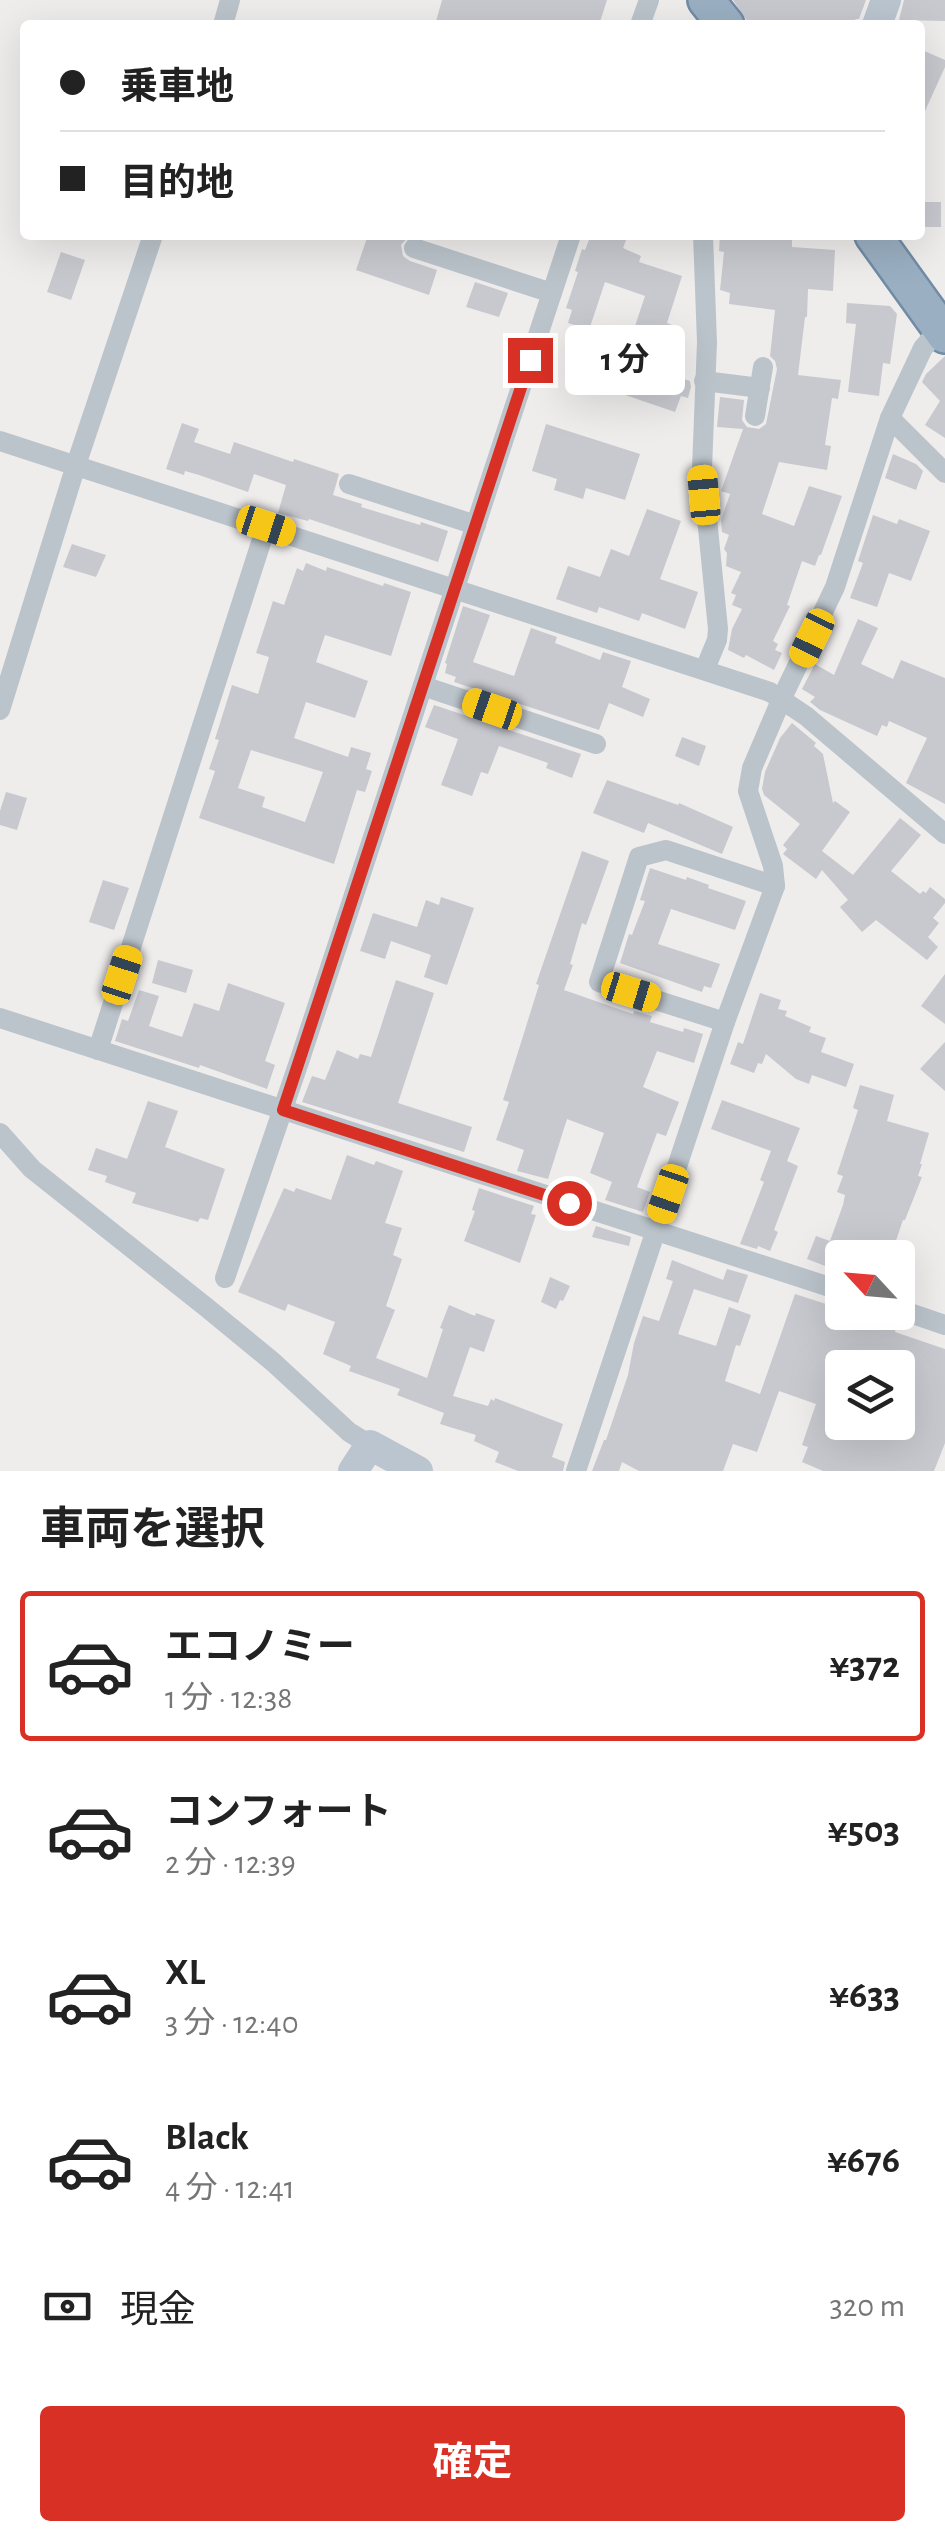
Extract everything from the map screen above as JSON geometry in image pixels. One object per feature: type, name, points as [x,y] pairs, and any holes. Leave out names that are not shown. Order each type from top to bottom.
[{"type":"highway","points":[[706,0],[722,20]]},
{"type":"highway","points":[[877,240],[943,332]]},
{"type":"main road","points":[[361,1459],[418,1471]]},
{"type":"street","points":[[0,710],[150,240]]},
{"type":"street","points":[[226,1278],[569,240]]},
{"type":"street","points":[[704,240],[707,342],[702,468],[718,628],[705,670]]},
{"type":"street","points":[[414,248],[552,293]]},
{"type":"street","points":[[576,1471],[774,886],[773,866],[748,791],[752,768],[835,588],[890,418],[922,348],[943,332]]},
{"type":"street","points":[[704,381],[761,377],[755,416]]},
{"type":"street","points":[[890,418],[945,473]]},
{"type":"street","points":[[0,441],[782,698],[945,834]]},
{"type":"street","points":[[348,484],[476,525]]},
{"type":"street","points":[[98,1050],[266,526]]},
{"type":"street","points":[[424,686],[596,744]]},
{"type":"street","points":[[725,1022],[599,982],[639,857],[666,850],[774,886]]},
{"type":"street","points":[[0,1018],[825,1286]]},
{"type":"street","points":[[0,1133],[32,1168],[246,1340],[349,1432],[361,1459]]},
{"type":"street","points":[[915,1314],[945,1324]]},
{"type":"building","points":[[442,0],[607,0],[601,20],[436,20]]},
{"type":"building","points":[[733,0],[866,0],[856,20],[747,20]]},
{"type":"building","points":[[904,0],[945,0],[945,21],[899,20]]},
{"type":"building","points":[[925,51],[945,60],[925,111]]},
{"type":"building","points":[[925,202],[941,202],[941,227],[925,227]]},
{"type":"building","points":[[366,240],[406,240],[401,245],[403,256],[437,270],[429,295],[356,270]]},
{"type":"building","points":[[589,240],[626,240],[623,248],[641,256],[639,262],[682,276],[667,323],[672,325],[665,344],[675,348],[666,373],[690,381],[691,387],[688,398],[681,396],[675,412],[587,382],[592,367],[586,365],[597,334],[629,344],[645,296],[605,282],[589,330],[568,323],[572,310],[566,308],[582,249]]},
{"type":"building","points":[[720,240],[792,240],[792,247],[835,250],[833,291],[808,289],[798,375],[841,380],[838,399],[832,398],[825,445],[831,446],[827,470],[779,462],[762,514],[794,526],[809,486],[842,496],[815,566],[802,561],[787,605],[790,606],[773,641],[778,644],[775,650],[782,653],[774,670],[728,650],[732,629],[742,609],[732,605],[736,595],[731,593],[741,572],[726,566],[724,549],[729,535],[722,532],[721,520],[730,494],[721,491],[743,429],[717,427],[720,397],[744,400],[742,420],[747,427],[759,429],[766,424],[777,369],[770,356],[775,310],[729,304],[730,293],[720,290],[724,252],[719,251]]},
{"type":"building","points":[[61,252],[85,260],[71,300],[47,292]]},
{"type":"building","points":[[475,282],[508,293],[499,317],[466,307]]},
{"type":"building","points":[[847,303],[890,306],[897,314],[890,364],[883,363],[879,396],[848,392],[856,324],[846,323]]},
{"type":"building","points":[[945,356],[945,438],[925,425],[940,401],[922,382]]},
{"type":"building","points":[[182,423],[199,429],[194,442],[230,454],[234,442],[339,474],[333,495],[362,504],[361,507],[448,531],[438,562],[309,519],[278,513],[286,485],[254,474],[248,492],[185,471],[184,475],[166,469]]},
{"type":"building","points":[[546,424],[640,454],[625,500],[586,488],[583,499],[554,490],[557,479],[532,471]]},
{"type":"building","points":[[893,454],[923,471],[916,490],[885,478]]},
{"type":"building","points":[[647,509],[681,521],[660,579],[698,592],[685,629],[642,613],[639,621],[599,607],[597,613],[556,599],[568,566],[600,577],[611,549],[629,556]]},
{"type":"building","points":[[873,515],[897,524],[899,519],[930,531],[911,581],[889,573],[877,607],[850,598],[863,563],[858,561]]},
{"type":"building","points":[[72,544],[106,555],[96,577],[63,567]]},
{"type":"building","points":[[306,563],[326,571],[327,567],[411,592],[391,656],[325,635],[316,662],[368,681],[355,718],[306,702],[294,738],[348,757],[351,747],[371,753],[366,769],[372,771],[365,792],[357,790],[334,864],[199,818],[215,771],[209,769],[232,685],[258,694],[269,657],[256,653],[273,601],[284,605],[297,568],[303,571]],"holes":[[[251,750],[323,772],[305,822],[262,807],[265,797],[238,788]]]},
{"type":"building","points":[[463,606],[490,615],[473,662],[514,676],[531,628],[557,637],[555,643],[600,660],[603,652],[631,661],[622,687],[650,699],[643,717],[609,703],[599,730],[454,682],[456,677],[445,673],[445,663]]},
{"type":"building","points":[[858,619],[878,628],[861,664],[893,679],[901,660],[945,678],[945,804],[906,783],[927,738],[889,721],[877,736],[820,710],[810,702],[815,697],[802,689],[815,664],[834,675]]},
{"type":"building","points":[[434,705],[581,754],[572,778],[546,768],[548,763],[499,746],[488,774],[481,772],[472,796],[441,785],[458,739],[425,727]]},
{"type":"building","points":[[792,723],[823,754],[833,803],[850,812],[822,851],[853,875],[900,818],[921,835],[891,871],[920,894],[930,887],[945,899],[933,918],[939,923],[928,937],[938,947],[927,960],[876,920],[862,932],[840,907],[848,900],[822,870],[816,879],[783,854],[787,849],[783,845],[800,824],[764,795],[762,789],[780,738]]},
{"type":"building","points":[[682,737],[706,746],[699,766],[675,756]]},
{"type":"building","points":[[607,780],[679,803],[733,827],[722,854],[648,823],[644,833],[593,813]]},
{"type":"building","points":[[6,792],[27,798],[17,830],[0,825]]},
{"type":"building","points":[[582,851],[609,861],[586,925],[582,923],[564,990],[633,1014],[634,1011],[652,1016],[650,1022],[703,1034],[694,1063],[657,1051],[643,1087],[679,1102],[666,1136],[657,1133],[637,1187],[650,1192],[643,1212],[605,1200],[612,1182],[590,1173],[604,1133],[567,1119],[548,1179],[517,1171],[524,1150],[496,1140],[509,1102],[503,1100],[539,985],[536,984]]},
{"type":"building","points":[[650,868],[686,880],[687,877],[746,901],[735,930],[671,909],[658,944],[720,964],[711,988],[704,986],[702,992],[620,963],[645,901],[640,900]]},
{"type":"building","points":[[103,880],[129,888],[114,930],[89,922]]},
{"type":"building","points":[[441,897],[474,908],[447,985],[424,977],[431,955],[391,941],[385,959],[360,951],[373,913],[417,927],[426,900],[439,905]]},
{"type":"building","points":[[158,960],[193,970],[186,993],[152,983]]},
{"type":"building","points":[[945,974],[945,1024],[921,1006]]},
{"type":"building","points":[[396,980],[434,993],[398,1103],[472,1127],[464,1152],[302,1102],[312,1076],[325,1080],[337,1050],[358,1059],[360,1054],[371,1057]]},
{"type":"building","points":[[228,983],[285,1003],[265,1061],[275,1065],[267,1089],[115,1041],[122,1019],[128,1021],[139,990],[159,996],[149,1026],[182,1037],[194,1003],[219,1011]]},
{"type":"building","points":[[760,993],[781,1000],[778,1009],[787,1011],[785,1016],[826,1038],[821,1052],[854,1064],[846,1087],[812,1075],[809,1084],[796,1079],[766,1054],[754,1073],[730,1064],[738,1042],[743,1044]]},
{"type":"building","points":[[945,1042],[945,1091],[920,1069]]},
{"type":"building","points":[[860,1085],[894,1095],[887,1121],[929,1133],[918,1176],[922,1177],[896,1240],[830,1240],[845,1195],[837,1192],[843,1176],[837,1174],[858,1110],[853,1108]]},
{"type":"building","points":[[722,1100],[800,1128],[787,1161],[798,1166],[770,1251],[740,1244],[764,1182],[760,1180],[771,1151],[711,1129]]},
{"type":"building","points":[[148,1101],[178,1111],[165,1147],[225,1169],[208,1220],[200,1218],[198,1222],[132,1203],[136,1193],[105,1182],[107,1176],[88,1170],[96,1148],[127,1159]]},
{"type":"building","points":[[347,1155],[403,1171],[385,1223],[402,1228],[393,1255],[402,1259],[386,1306],[395,1310],[376,1358],[427,1378],[449,1305],[495,1320],[484,1352],[470,1347],[453,1396],[488,1406],[495,1398],[563,1424],[552,1457],[565,1462],[563,1471],[518,1471],[495,1462],[499,1452],[474,1441],[476,1435],[440,1424],[444,1413],[397,1395],[400,1389],[349,1371],[351,1366],[323,1354],[335,1322],[288,1304],[285,1311],[238,1292],[284,1188],[331,1200]]},
{"type":"building","points":[[479,1188],[534,1206],[531,1214],[536,1215],[520,1263],[464,1241]]},
{"type":"building","points":[[596,1226],[631,1237],[629,1246],[592,1237]]},
{"type":"building","points":[[816,1236],[827,1240],[825,1266],[807,1259]]},
{"type":"building","points":[[672,1260],[723,1280],[727,1269],[748,1275],[738,1303],[694,1289],[678,1334],[716,1346],[729,1307],[751,1315],[725,1381],[760,1394],[795,1294],[825,1304],[825,1330],[895,1330],[945,1349],[945,1443],[934,1471],[823,1471],[802,1462],[808,1447],[802,1445],[816,1404],[779,1391],[757,1452],[733,1444],[723,1471],[639,1471],[622,1462],[619,1471],[592,1471],[628,1375],[643,1316],[659,1321],[673,1281],[666,1279]]},
{"type":"building","points":[[550,1277],[570,1286],[556,1309],[541,1302]]},
{"type":"route","points":[[530,360],[283,1110],[569,1203]]}]
